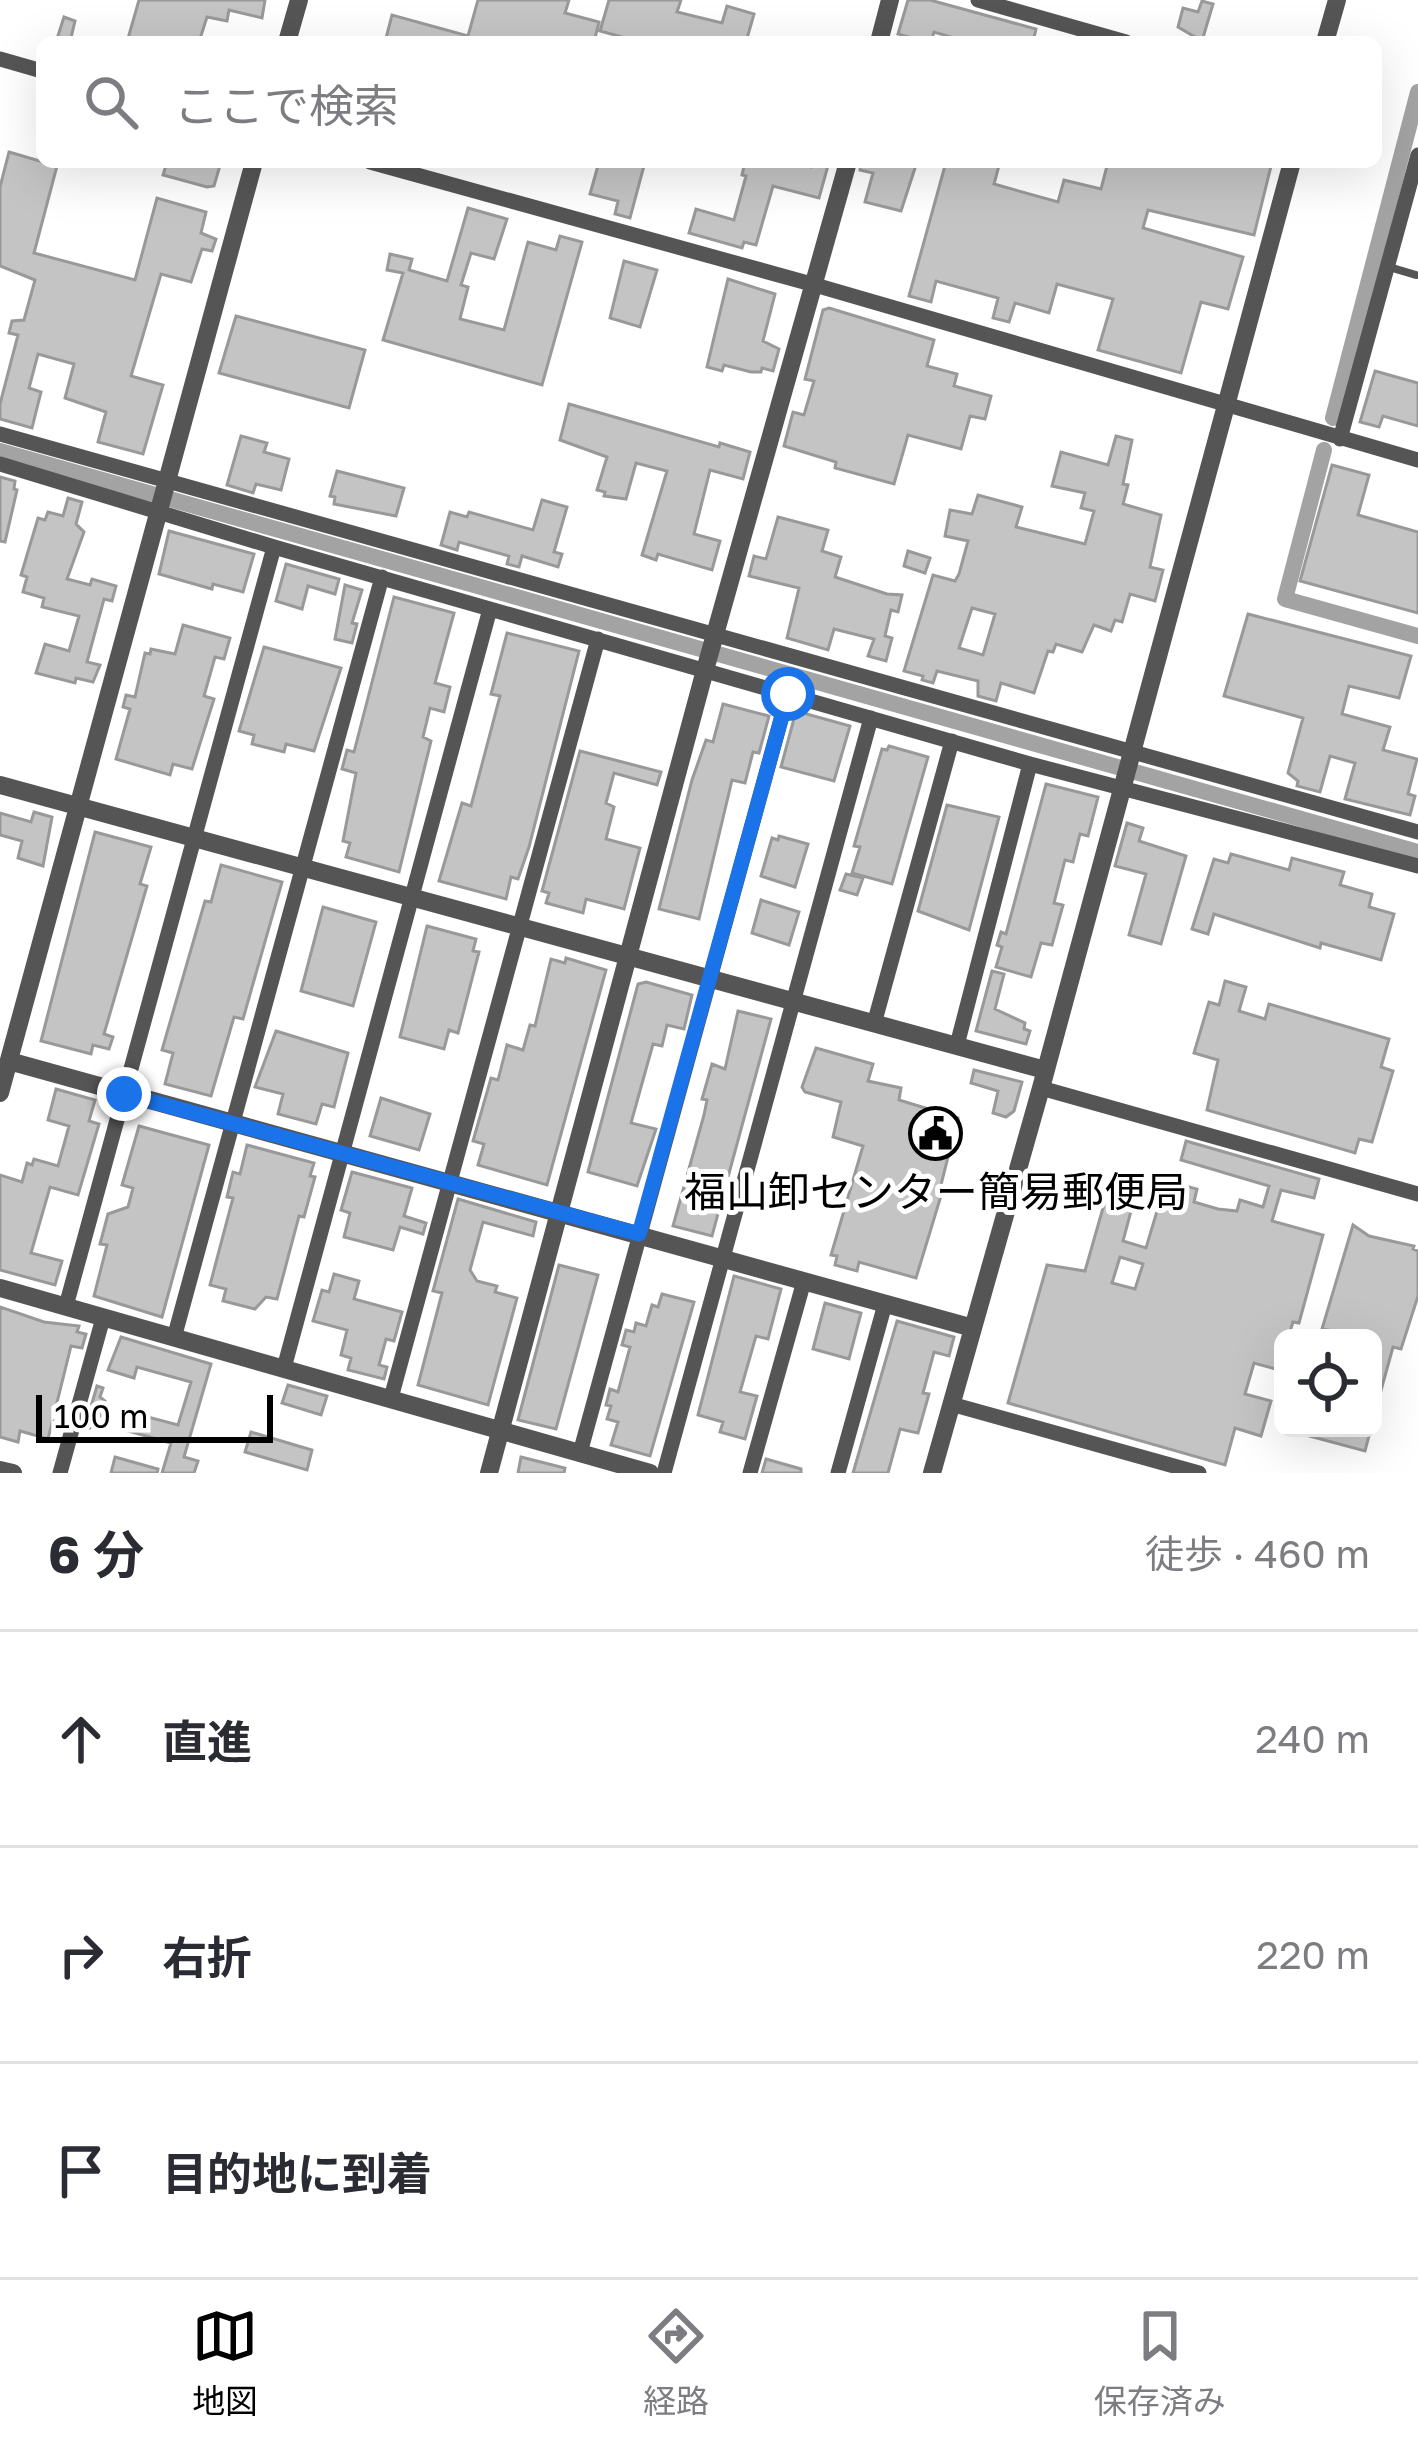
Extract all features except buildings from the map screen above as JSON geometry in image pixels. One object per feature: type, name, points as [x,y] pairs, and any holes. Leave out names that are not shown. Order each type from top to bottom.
[{"type":"street","points":[[289,36],[299,0]]},
{"type":"street","points":[[881,36],[890,0]]},
{"type":"street","points":[[978,0],[1105,36]]},
{"type":"street","points":[[1327,36],[1337,0]]},
{"type":"street","points":[[0,59],[36,68]]},
{"type":"street","points":[[1340,439],[1418,155]]},
{"type":"street","points":[[0,1093],[252,168]]},
{"type":"street","points":[[392,168],[1418,460]]},
{"type":"street","points":[[489,1473],[710,652],[846,168]]},
{"type":"street","points":[[932,1473],[1290,168]]},
{"type":"street","points":[[0,434],[164,496],[274,547],[598,639],[710,652],[788,694],[1030,764],[1122,784],[1179,805],[1228,813],[1418,866]]},
{"type":"street","points":[[0,464],[164,496],[710,652],[1129,754],[1418,832]]},
{"type":"street","points":[[65,1306],[274,547]]},
{"type":"street","points":[[174,1338],[382,577]]},
{"type":"street","points":[[284,1368],[490,609]]},
{"type":"street","points":[[391,1398],[598,639]]},
{"type":"street","points":[[580,1453],[788,694]]},
{"type":"street","points":[[664,1473],[871,718]]},
{"type":"street","points":[[874,1024],[952,741]]},
{"type":"street","points":[[957,1045],[1030,764]]},
{"type":"street","points":[[0,784],[957,1045],[1043,1079],[1418,1194]]},
{"type":"street","points":[[9,1061],[973,1328]]},
{"type":"street","points":[[750,1473],[804,1281]]},
{"type":"street","points":[[0,1288],[650,1473]]},
{"type":"street","points":[[838,1473],[885,1304]]},
{"type":"street","points":[[60,1473],[103,1318]]},
{"type":"street","points":[[952,1404],[1199,1473]]},
{"type":"street","points":[[0,1469],[13,1473]]},
{"type":"lane","points":[[1387,267],[1416,275]]},
{"type":"waterway","points":[[1333,418],[1418,92]]},
{"type":"waterway","points":[[1324,450],[1285,599],[1418,636]]},
{"type":"waterway","points":[[0,451],[1418,852]]},
{"type":"place","name":"福山卸センター簡易郵便局","points":[[936,1133]]},
{"type":"route","points":[[124,1094],[639,1234],[788,694]]}]
